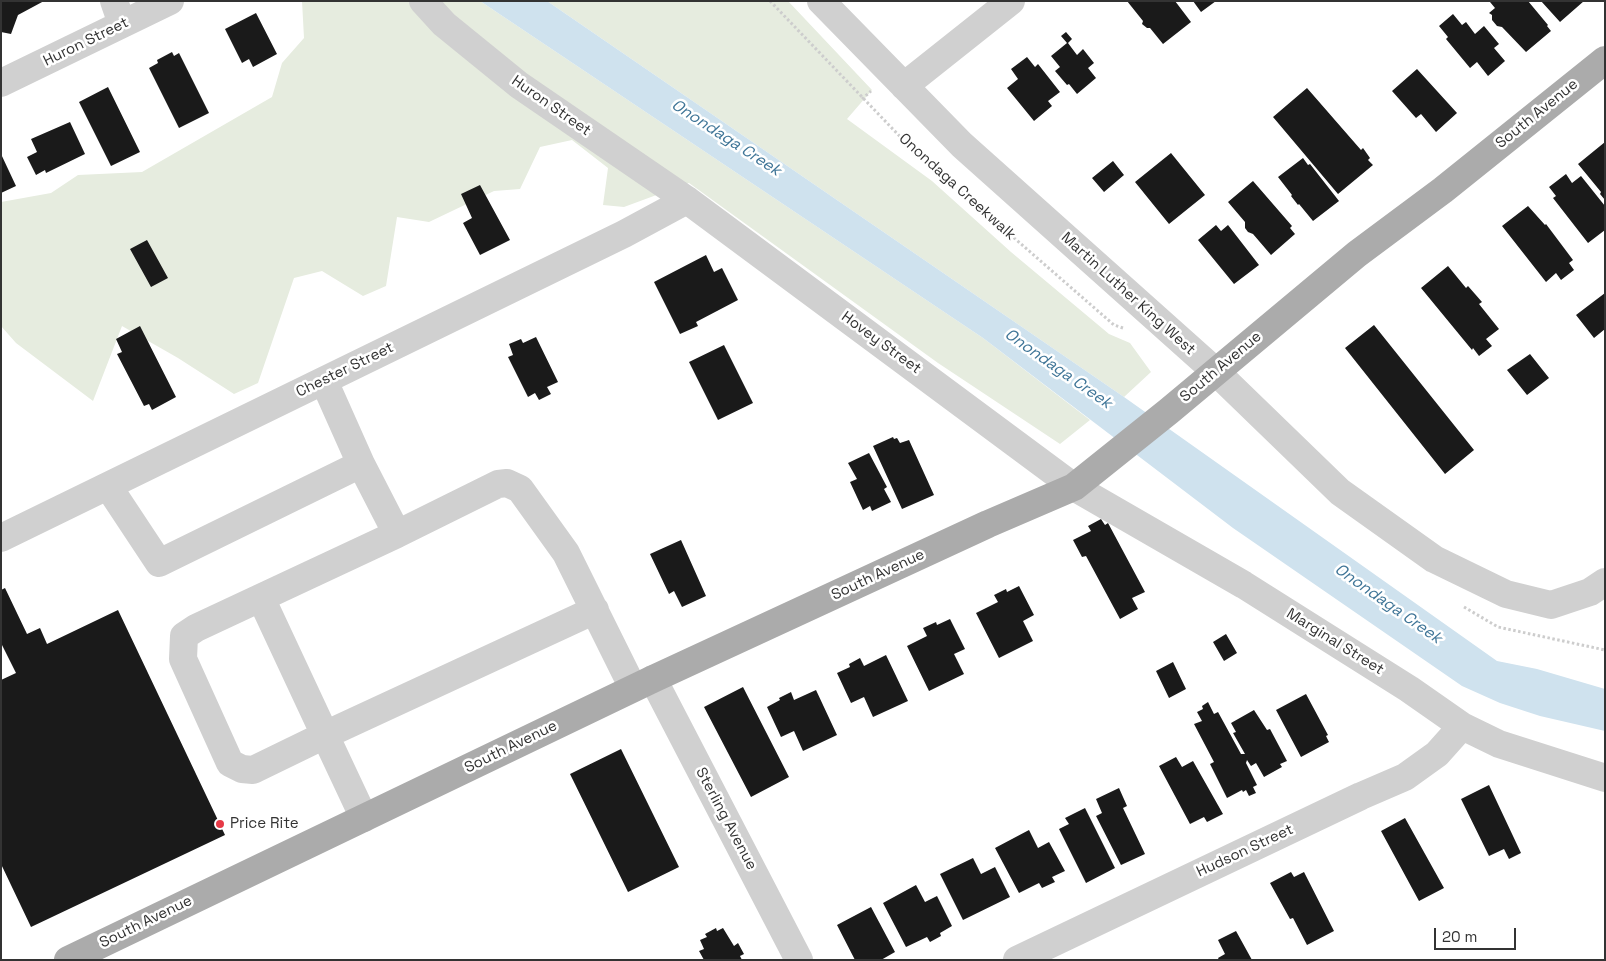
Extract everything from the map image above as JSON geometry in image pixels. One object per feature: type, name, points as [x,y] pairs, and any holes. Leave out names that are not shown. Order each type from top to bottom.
[{"type":"main road","name":"South Avenue","points":[[68,960],[643,683],[1074,486],[1097,470],[1169,411],[1357,254],[1443,190],[1605,60]]},
{"type":"street","name":"Huron Street","points":[[1,83],[118,13],[170,1]]},
{"type":"street","name":"Huron Street","points":[[423,1],[444,24],[519,85],[687,200]]},
{"type":"street","name":"Martin Luther King West","points":[[821,1],[962,145],[1215,371],[1340,492],[1434,559],[1506,594],[1551,605],[1590,592],[1605,582]]},
{"type":"street","points":[[904,86],[1011,1]]},
{"type":"street","name":"Chester Street","points":[[1,538],[616,238],[687,200]]},
{"type":"street","name":"Hovey Street","points":[[687,200],[1074,486]]},
{"type":"street","points":[[324,381],[361,464],[397,534]]},
{"type":"street","points":[[108,486],[159,563],[361,464]]},
{"type":"street","name":"Sterling Avenue","points":[[325,735],[253,770],[242,769],[230,763],[183,659],[184,636],[196,628],[397,534],[498,484],[507,483],[520,489],[566,553],[595,610],[643,683],[799,960]]},
{"type":"street","name":"Marginal Street","points":[[1074,486],[1244,585],[1410,689],[1462,726],[1499,744],[1605,778]]},
{"type":"street","points":[[261,598],[364,818]]},
{"type":"street","points":[[325,735],[595,610]]},
{"type":"street","name":"Hudson Street","points":[[1017,960],[1361,796],[1405,778],[1438,754],[1462,726]]},
{"type":"path","name":"Onondaga Creekwalk","points":[[770,1],[911,148],[1114,325],[1130,331]]},
{"type":"shaded area","points":[[302,1],[480,1],[983,338],[1090,420],[1060,444],[938,363],[689,183],[624,207],[603,205],[608,168],[572,140],[540,147],[520,189],[494,191],[429,222],[397,217],[386,286],[363,296],[322,271],[294,278],[258,383],[234,394],[178,358],[122,326],[93,401],[16,343],[1,326],[1,202],[51,193],[78,175],[142,172],[272,97],[282,63],[304,38]]},
{"type":"shaded area","points":[[547,1],[788,1],[872,90],[847,119],[932,181],[1011,252],[1109,334],[1130,343],[1151,372],[1124,397]]},
{"type":"water","name":"Onondaga Creek","points":[[480,1],[547,1],[1124,397],[1497,661],[1537,669],[1605,689],[1605,731],[1540,716],[1500,703],[1462,686],[1233,528],[983,338]]},
{"type":"building","points":[[1,1],[44,1],[18,15],[11,34],[1,32]]},
{"type":"building","points":[[1127,1],[1175,1],[1191,22],[1163,44],[1150,28],[1142,24],[1143,21]]},
{"type":"building","points":[[1193,1],[1216,1],[1201,12]]},
{"type":"building","points":[[1491,1],[1528,1],[1551,31],[1526,52],[1502,27],[1497,26],[1492,20],[1492,15],[1489,13],[1495,8]]},
{"type":"building","points":[[1541,1],[1584,1],[1560,22]]},
{"type":"building","points":[[256,13],[277,54],[253,67],[249,59],[242,63],[225,29]]},
{"type":"building","points":[[1453,14],[1462,25],[1466,22],[1475,34],[1484,26],[1499,44],[1494,48],[1505,61],[1488,76],[1477,62],[1470,68],[1446,39],[1448,37],[1439,26]]},
{"type":"building","points":[[1066,32],[1072,39],[1068,43],[1077,55],[1083,49],[1094,63],[1088,68],[1096,78],[1077,94],[1055,71],[1060,67],[1051,56],[1067,43],[1061,36]]},
{"type":"building","points":[[172,52],[174,56],[179,53],[209,113],[179,128],[149,68],[158,63],[157,60]]},
{"type":"building","points":[[1027,57],[1035,67],[1038,64],[1060,92],[1048,101],[1052,106],[1034,121],[1007,88],[1018,79],[1011,69]]},
{"type":"building","points":[[1417,69],[1457,113],[1436,132],[1421,114],[1416,118],[1392,91]]},
{"type":"building","points":[[108,87],[140,152],[111,166],[79,102]]},
{"type":"building","points":[[1307,88],[1361,150],[1363,148],[1370,158],[1368,160],[1373,165],[1338,194],[1273,117]]},
{"type":"building","points":[[70,122],[85,154],[46,173],[45,170],[36,175],[27,157],[37,152],[31,139]]},
{"type":"building","points":[[1605,142],[1605,200],[1600,194],[1601,192],[1578,164]]},
{"type":"building","points":[[1171,153],[1205,195],[1169,224],[1135,182]]},
{"type":"building","points":[[1,154],[16,186],[1,193]]},
{"type":"building","points":[[1303,158],[1308,165],[1310,164],[1339,201],[1313,221],[1298,205],[1278,177]]},
{"type":"building","points":[[1113,161],[1124,175],[1104,192],[1092,178]]},
{"type":"building","points":[[1566,174],[1572,183],[1581,176],[1605,206],[1605,230],[1588,243],[1553,198],[1556,196],[1549,187]]},
{"type":"building","points":[[1253,181],[1292,226],[1290,228],[1295,234],[1271,255],[1253,234],[1248,232],[1245,228],[1245,222],[1228,202]]},
{"type":"building","points":[[480,185],[510,240],[480,255],[463,223],[472,218],[461,194]]},
{"type":"building","points":[[1528,206],[1546,224],[1573,260],[1569,263],[1574,270],[1561,280],[1556,273],[1546,282],[1502,226]]},
{"type":"building","points":[[1216,225],[1221,231],[1228,225],[1259,265],[1234,284],[1198,240]]},
{"type":"building","points":[[147,240],[168,278],[151,287],[130,249]]},
{"type":"building","points":[[706,255],[714,272],[722,268],[738,300],[696,322],[698,326],[680,334],[654,282]]},
{"type":"building","points":[[1448,266],[1466,288],[1468,286],[1482,302],[1479,304],[1499,329],[1486,339],[1492,346],[1479,356],[1421,288]]},
{"type":"building","points":[[1605,293],[1605,329],[1594,338],[1576,315]]},
{"type":"building","points":[[1374,325],[1474,450],[1445,474],[1345,348]]},
{"type":"building","points":[[140,326],[176,397],[152,410],[149,404],[144,406],[117,354],[122,352],[116,339]]},
{"type":"building","points":[[536,337],[558,382],[547,387],[551,394],[539,400],[535,393],[528,397],[508,357],[513,355],[509,344],[521,339],[523,343]]},
{"type":"building","points":[[724,345],[753,403],[718,420],[689,362]]},
{"type":"building","points":[[1530,354],[1549,378],[1527,395],[1507,370]]},
{"type":"building","points":[[893,437],[894,439],[897,438],[900,443],[909,440],[934,495],[902,509],[873,446]]},
{"type":"building","points":[[869,453],[887,487],[884,489],[891,502],[872,511],[870,506],[863,510],[850,482],[857,479],[848,463]]},
{"type":"building","points":[[1101,519],[1105,525],[1108,523],[1145,592],[1132,598],[1138,609],[1120,619],[1086,556],[1082,557],[1073,540],[1091,531],[1088,526]]},
{"type":"building","points":[[681,540],[706,596],[682,607],[674,591],[669,594],[650,554]]},
{"type":"building","points":[[1019,586],[1034,615],[1023,621],[1033,641],[999,658],[976,613],[998,602],[994,595],[1006,589],[1007,592]]},
{"type":"building","points":[[5,588],[27,634],[40,628],[47,644],[118,610],[225,835],[31,927],[1,864],[1,680],[16,673],[1,643],[1,590]]},
{"type":"building","points":[[950,619],[965,649],[954,654],[964,674],[929,691],[907,646],[927,636],[923,628],[936,622],[937,625]]},
{"type":"building","points":[[1226,634],[1237,653],[1224,661],[1213,642]]},
{"type":"building","points":[[886,655],[908,701],[873,717],[864,697],[851,703],[837,673],[850,667],[849,664],[860,658],[864,666]]},
{"type":"building","points":[[1173,662],[1186,689],[1169,698],[1156,671]]},
{"type":"building","points":[[743,687],[789,777],[751,797],[704,707]]},
{"type":"building","points":[[816,690],[837,735],[803,751],[794,731],[781,737],[767,707],[791,692],[794,700]]},
{"type":"building","points":[[1306,694],[1328,735],[1326,736],[1329,742],[1301,757],[1276,710]]},
{"type":"building","points":[[1208,702],[1214,714],[1218,712],[1241,754],[1245,754],[1233,733],[1236,732],[1231,723],[1254,710],[1267,730],[1270,729],[1287,761],[1280,764],[1282,767],[1264,777],[1256,763],[1251,766],[1247,760],[1246,763],[1257,785],[1253,787],[1256,793],[1249,796],[1246,790],[1243,792],[1242,790],[1227,798],[1210,764],[1214,762],[1194,724],[1202,721],[1197,712],[1203,709],[1202,706]]},
{"type":"building","points":[[621,749],[679,867],[628,892],[570,774]]},
{"type":"building","points":[[1176,757],[1182,767],[1193,761],[1223,814],[1207,822],[1204,817],[1190,824],[1159,766]]},
{"type":"building","points":[[1489,785],[1521,853],[1509,859],[1504,849],[1489,856],[1461,799]]},
{"type":"building","points":[[1119,788],[1127,806],[1123,808],[1145,854],[1121,865],[1096,816],[1102,813],[1096,799]]},
{"type":"building","points":[[1085,808],[1115,868],[1086,883],[1059,829],[1069,824],[1065,818]]},
{"type":"building","points":[[1405,818],[1444,888],[1419,901],[1381,831]]},
{"type":"building","points":[[1029,830],[1038,848],[1049,842],[1065,871],[1052,877],[1055,882],[1042,888],[1039,883],[1019,893],[995,848]]},
{"type":"building","points":[[973,858],[981,874],[995,867],[1010,897],[963,920],[940,874]]},
{"type":"building","points":[[1291,872],[1294,877],[1304,872],[1334,931],[1307,945],[1293,918],[1290,919],[1270,883]]},
{"type":"building","points":[[916,885],[925,902],[937,896],[952,926],[940,933],[941,936],[930,942],[927,937],[906,947],[883,903]]},
{"type":"building","points":[[871,907],[895,952],[881,960],[855,960],[837,925]]},
{"type":"building","points":[[716,928],[717,931],[723,928],[734,946],[738,943],[744,954],[740,956],[742,960],[704,960],[699,951],[704,949],[700,940],[707,937],[705,934]]},
{"type":"building","points":[[1236,931],[1252,960],[1219,960],[1218,958],[1225,954],[1218,940]]},
{"type":"place","name":"Price Rite","points":[[220,824]]}]
